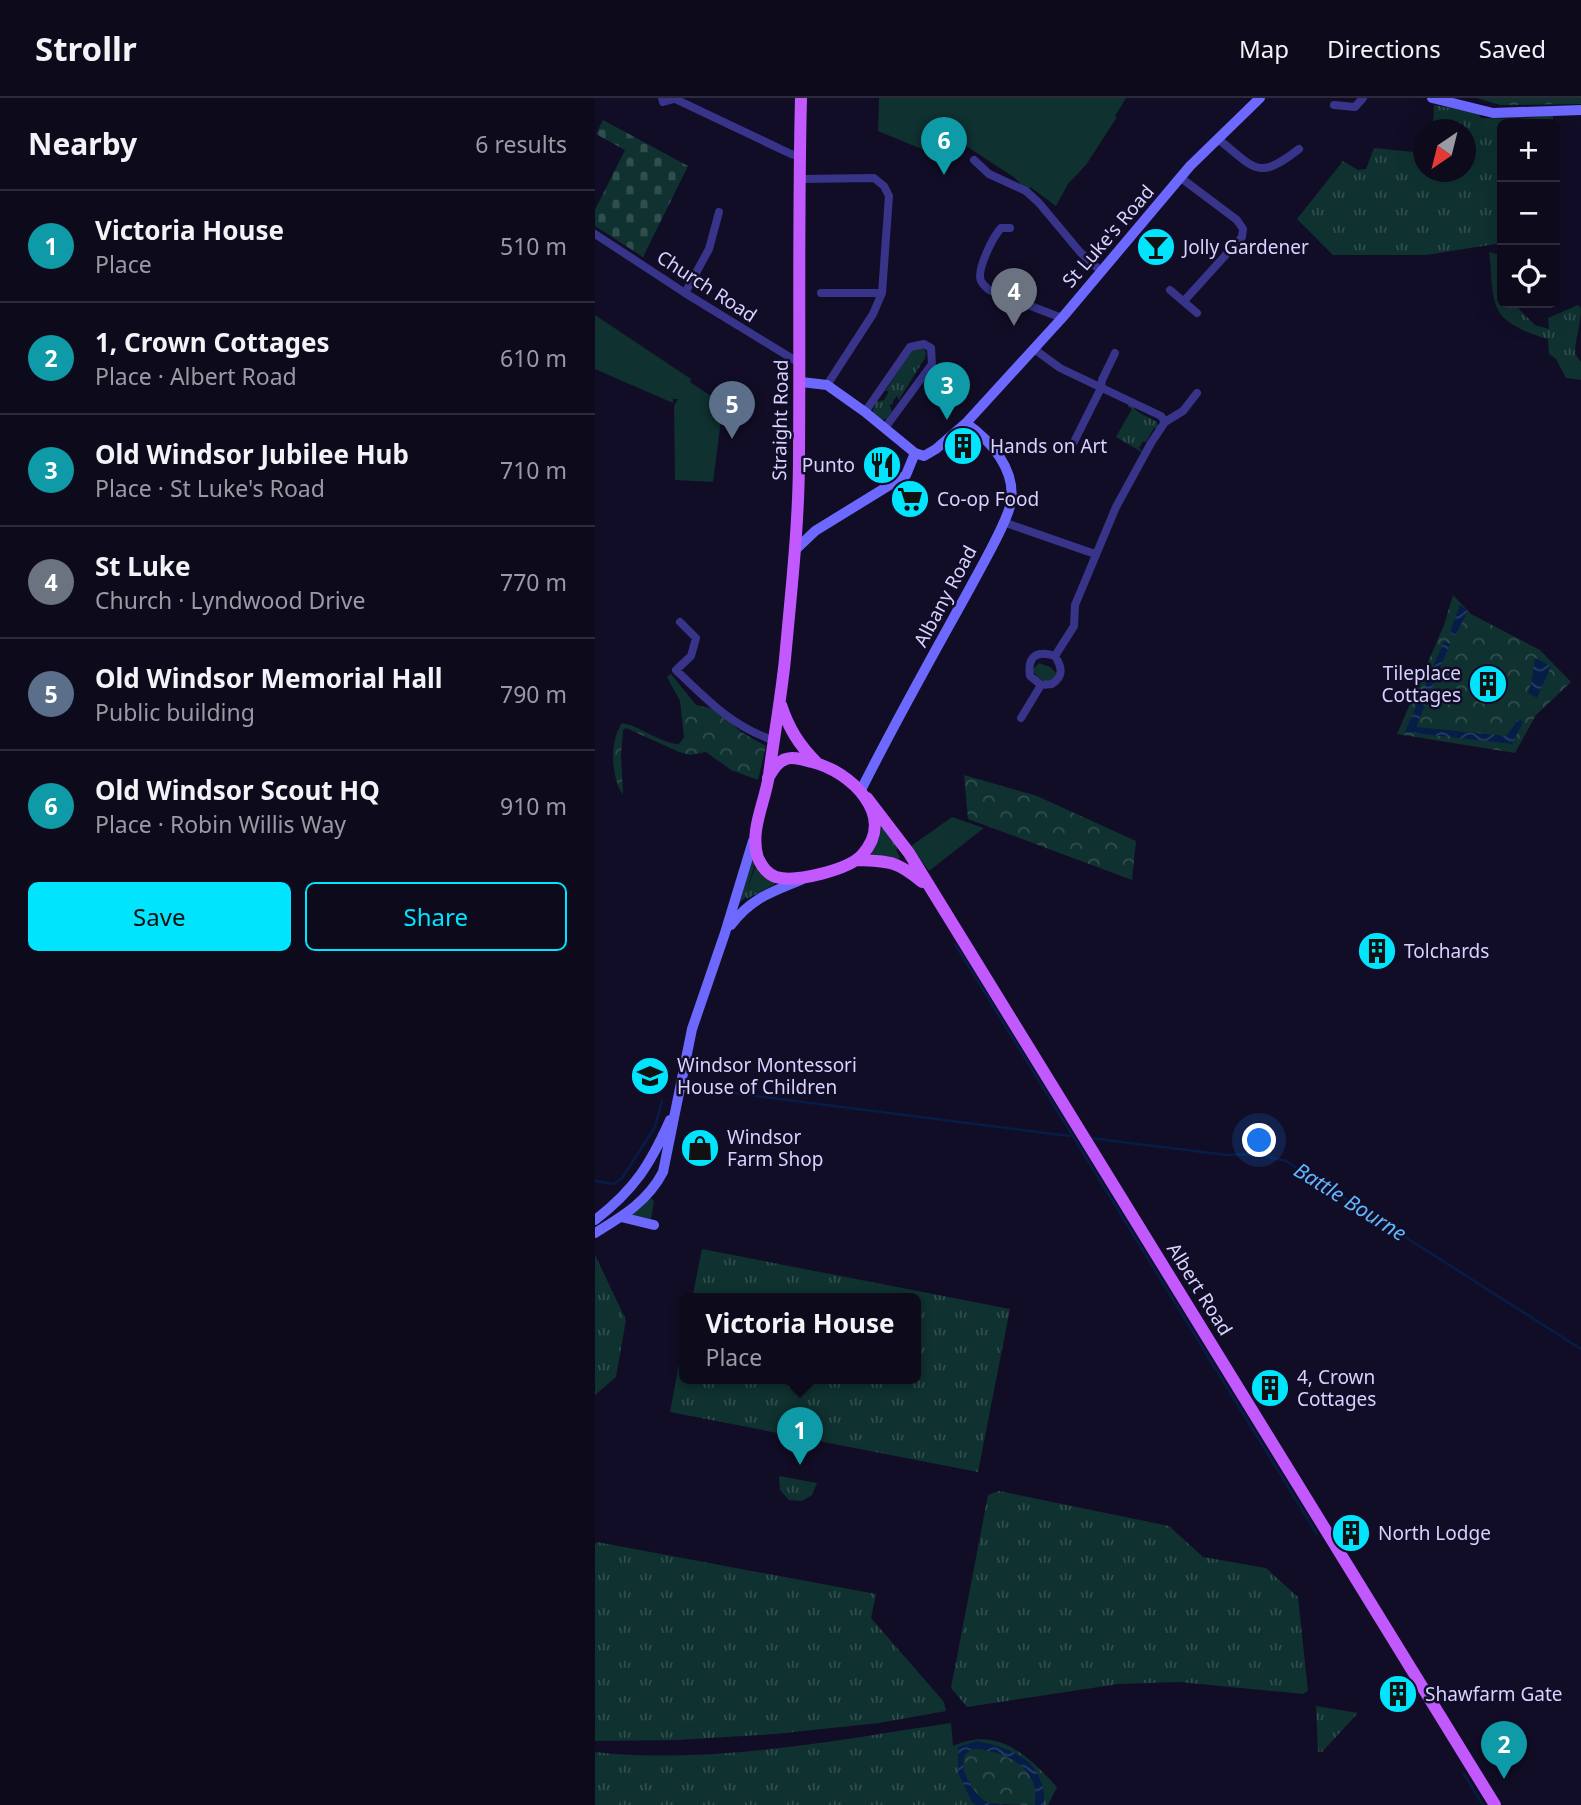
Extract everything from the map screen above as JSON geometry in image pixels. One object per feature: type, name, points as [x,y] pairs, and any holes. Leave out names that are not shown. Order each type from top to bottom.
[{"type":"main road","name":"Straight Road","points":[[768,778],[781,705],[795,550],[801,382],[801,98]]},
{"type":"main road","name":"St Luke's Road","points":[[795,550],[815,531],[906,475],[920,454],[936,449],[966,423],[1062,318],[1181,178],[1260,98]]},
{"type":"main road","points":[[1432,98],[1493,113],[1581,110]]},
{"type":"main road","points":[[801,382],[827,385],[920,454]]},
{"type":"main road","name":"Albany Road","points":[[864,794],[1011,504],[1011,489],[997,451],[966,423]]},
{"type":"main road","points":[[781,705],[788,728],[801,748],[818,764]]},
{"type":"main road","points":[[595,1233],[621,1217],[654,1190],[663,1172],[692,1029],[753,841],[768,778],[777,763],[788,758],[818,764],[844,777],[864,794],[874,817],[874,827],[864,853],[856,860]]},
{"type":"main road","name":"Albert Road","points":[[864,794],[909,853],[1495,1805]]},
{"type":"main road","points":[[753,841],[762,866],[769,873],[780,878],[807,877]]},
{"type":"main road","points":[[725,933],[741,912],[759,897],[856,860],[879,860],[902,866],[930,889]]},
{"type":"main road","points":[[595,1220],[637,1182],[657,1149],[675,1108]]},
{"type":"main road","points":[[637,1182],[654,1190]]},
{"type":"main road","points":[[621,1217],[653,1225]]},
{"type":"street","points":[[662,98],[663,102],[673,99],[790,154],[800,156]]},
{"type":"street","points":[[1334,104],[1355,107],[1363,98]]},
{"type":"street","points":[[1218,139],[1258,169],[1270,169],[1299,149]]},
{"type":"street","points":[[974,160],[989,174],[1033,197],[1080,252],[1101,271]]},
{"type":"street","points":[[801,179],[874,178],[884,186],[888,196],[882,293],[873,314],[827,385]]},
{"type":"street","points":[[1181,178],[1237,220],[1243,229],[1242,236],[1184,301]]},
{"type":"street","points":[[685,293],[709,249],[719,212]]},
{"type":"street","points":[[1010,229],[1001,228],[994,236],[979,272],[981,282],[989,290],[1062,318]]},
{"type":"street","name":"Church Road","points":[[595,234],[801,364]]},
{"type":"street","points":[[1170,290],[1197,313]]},
{"type":"street","points":[[821,293],[882,293]]},
{"type":"street","points":[[865,412],[910,347],[924,344],[931,348],[932,364],[885,428]]},
{"type":"street","points":[[1034,349],[1060,368],[1161,416],[1165,422]]},
{"type":"street","points":[[1074,442],[1115,353]]},
{"type":"street","points":[[1055,656],[1075,626],[1075,606],[1116,507],[1165,422],[1183,411],[1197,393]]},
{"type":"street","points":[[1003,522],[1095,554]]},
{"type":"street","points":[[680,622],[696,638],[691,656],[676,670],[722,714],[750,733],[773,740]]},
{"type":"street","points":[[1045,652],[1055,656],[1062,667],[1060,676],[1052,684],[1041,685],[1030,676],[1031,661],[1036,655],[1045,652]]},
{"type":"street","points":[[1021,718],[1041,685]]},
{"type":"green space","points":[[879,98],[1126,98],[1086,165],[1068,184],[1056,206],[1030,187],[1027,191],[1015,178],[960,142],[955,142],[938,159],[924,150],[878,131]]},
{"type":"green space","points":[[1477,98],[1581,98],[1581,104],[1500,105]]},
{"type":"green space","points":[[1434,105],[1478,113],[1481,118],[1518,119],[1497,119],[1497,244],[1426,255],[1333,255],[1297,219],[1343,161],[1358,170],[1366,169],[1374,148],[1413,152],[1413,182],[1476,182],[1476,119],[1433,119]]},
{"type":"green space","points":[[1553,115],[1553,119],[1518,119]]},
{"type":"green space","points":[[603,120],[688,166],[643,257],[595,226],[595,210],[625,150],[596,134]]},
{"type":"green space","points":[[1489,252],[1497,254],[1497,308],[1493,295]]},
{"type":"green space","points":[[1578,305],[1581,308],[1575,354],[1581,362],[1581,380],[1566,378],[1556,359],[1549,354],[1548,339],[1519,328],[1500,314],[1497,308],[1518,308],[1535,325],[1549,329],[1548,318]]},
{"type":"green space","points":[[595,315],[691,379],[690,382],[723,404],[713,482],[675,480],[674,406],[678,399],[673,399],[673,403],[595,369]]},
{"type":"green space","points":[[922,347],[926,352],[925,358],[900,401],[897,396],[890,405],[892,412],[887,419],[880,420],[872,413],[876,402],[884,400],[888,391],[883,391],[912,350]]},
{"type":"green space","points":[[1130,404],[1138,412],[1157,422],[1159,429],[1154,428],[1139,448],[1145,454],[1116,437],[1132,409],[1128,406]]},
{"type":"green space","points":[[1453,595],[1471,614],[1540,650],[1571,682],[1536,715],[1515,753],[1397,734],[1444,625]]},
{"type":"green space","points":[[1039,663],[1050,667],[1058,675],[1051,684],[1039,679],[1032,670]]},
{"type":"green space","points":[[671,674],[696,705],[715,709],[741,732],[766,746],[758,780],[731,770],[706,752],[690,755],[679,752],[626,728],[623,730],[621,756],[623,795],[616,779],[613,759],[615,740],[622,723],[672,743],[679,744],[684,737],[680,701],[667,677]]},
{"type":"green space","points":[[964,775],[1037,796],[1136,841],[1132,880],[968,819]]},
{"type":"green space","points":[[952,817],[984,828],[929,871],[911,846]]},
{"type":"green space","points":[[877,823],[882,829],[884,827],[898,848],[898,861],[867,856]]},
{"type":"green space","points":[[751,861],[755,863],[747,890],[756,865],[775,881],[775,884],[740,902]]},
{"type":"green space","points":[[651,1198],[654,1201],[651,1219],[631,1215]]},
{"type":"green space","points":[[702,1249],[1010,1309],[978,1472],[670,1412],[679,1364],[679,1384],[921,1384],[921,1293],[693,1293]]},
{"type":"green space","points":[[595,1255],[626,1320],[616,1377],[595,1395]]},
{"type":"green space","points":[[779,1476],[817,1483],[812,1495],[802,1501],[789,1500],[780,1490]]},
{"type":"green space","points":[[999,1491],[1169,1526],[1203,1557],[1266,1568],[1298,1597],[1308,1691],[1303,1694],[1179,1682],[1119,1684],[967,1707],[951,1688],[988,1495]]},
{"type":"green space","points":[[597,1542],[876,1594],[871,1618],[944,1702],[946,1711],[879,1723],[775,1734],[677,1740],[595,1741]]},
{"type":"green space","points":[[1316,1706],[1358,1713],[1322,1752],[1318,1752]]},
{"type":"green space","points":[[951,1723],[953,1746],[969,1740],[998,1742],[1011,1747],[1035,1765],[1057,1787],[1048,1805],[1044,1805],[1044,1793],[972,1802],[976,1805],[595,1805],[595,1752],[639,1755],[728,1753],[819,1743]]},
{"type":"green space","points":[[974,1748],[1009,1758],[1027,1771],[1033,1780],[1035,1805],[990,1803],[980,1797],[970,1783],[964,1767],[967,1753]]},
{"type":"water","points":[[1460,605],[1468,611],[1455,636],[1450,632]]},
{"type":"water","points":[[1444,641],[1450,644],[1416,727],[1506,736],[1519,719],[1523,722],[1512,744],[1405,732]]},
{"type":"water","points":[[1535,658],[1551,666],[1537,698],[1528,693]]},
{"type":"water","points":[[977,1741],[1003,1748],[1025,1760],[1040,1778],[1044,1805],[1035,1805],[1036,1795],[1031,1777],[1019,1764],[1002,1755],[976,1749],[965,1755],[963,1761],[971,1786],[983,1800],[991,1804],[1005,1805],[976,1805],[972,1802],[958,1773],[958,1747]]},
{"type":"waterway","points":[[955,944],[1317,1534]]},
{"type":"waterway","name":"Battle Bourne","points":[[693,1088],[1069,1136]]},
{"type":"waterway","name":"Battle Bourne","points":[[595,1181],[614,1184],[622,1178],[655,1127],[662,1101]]},
{"type":"waterway","name":"Battle Bourne","points":[[1090,1138],[1227,1155],[1255,1154],[1286,1161],[1581,1349]]},
{"type":"waterway","points":[[1464,1774],[1483,1805]]},
{"type":"place","name":"Old Windsor Scout HQ","points":[[944,175]]},
{"type":"place","name":"Jolly Gardener","points":[[1156,247]]},
{"type":"place","name":"St Luke","points":[[1014,326]]},
{"type":"place","name":"Old Windsor Jubilee Hub","points":[[947,420]]},
{"type":"place","name":"Old Windsor Memorial Hall","points":[[732,439]]},
{"type":"place","name":"Hands on Art","points":[[963,446]]},
{"type":"place","name":"Punto","points":[[882,465]]},
{"type":"place","name":"Co-op Food","points":[[910,499]]},
{"type":"place","name":"Tileplace Cottages","points":[[1488,684]]},
{"type":"place","name":"Tolchards","points":[[1377,951]]},
{"type":"place","name":"Windsor Montessori House of Children","points":[[650,1076]]},
{"type":"place","name":"Windsor Farm Shop","points":[[700,1148]]},
{"type":"place","name":"4, Crown Cottages","points":[[1270,1388]]},
{"type":"place","name":"Victoria House","points":[[800,1465]]},
{"type":"place","name":"North Lodge","points":[[1351,1533]]},
{"type":"place","name":"Shawfarm Gate","points":[[1398,1694]]},
{"type":"place","name":"1, Crown Cottages","points":[[1504,1779]]}]
